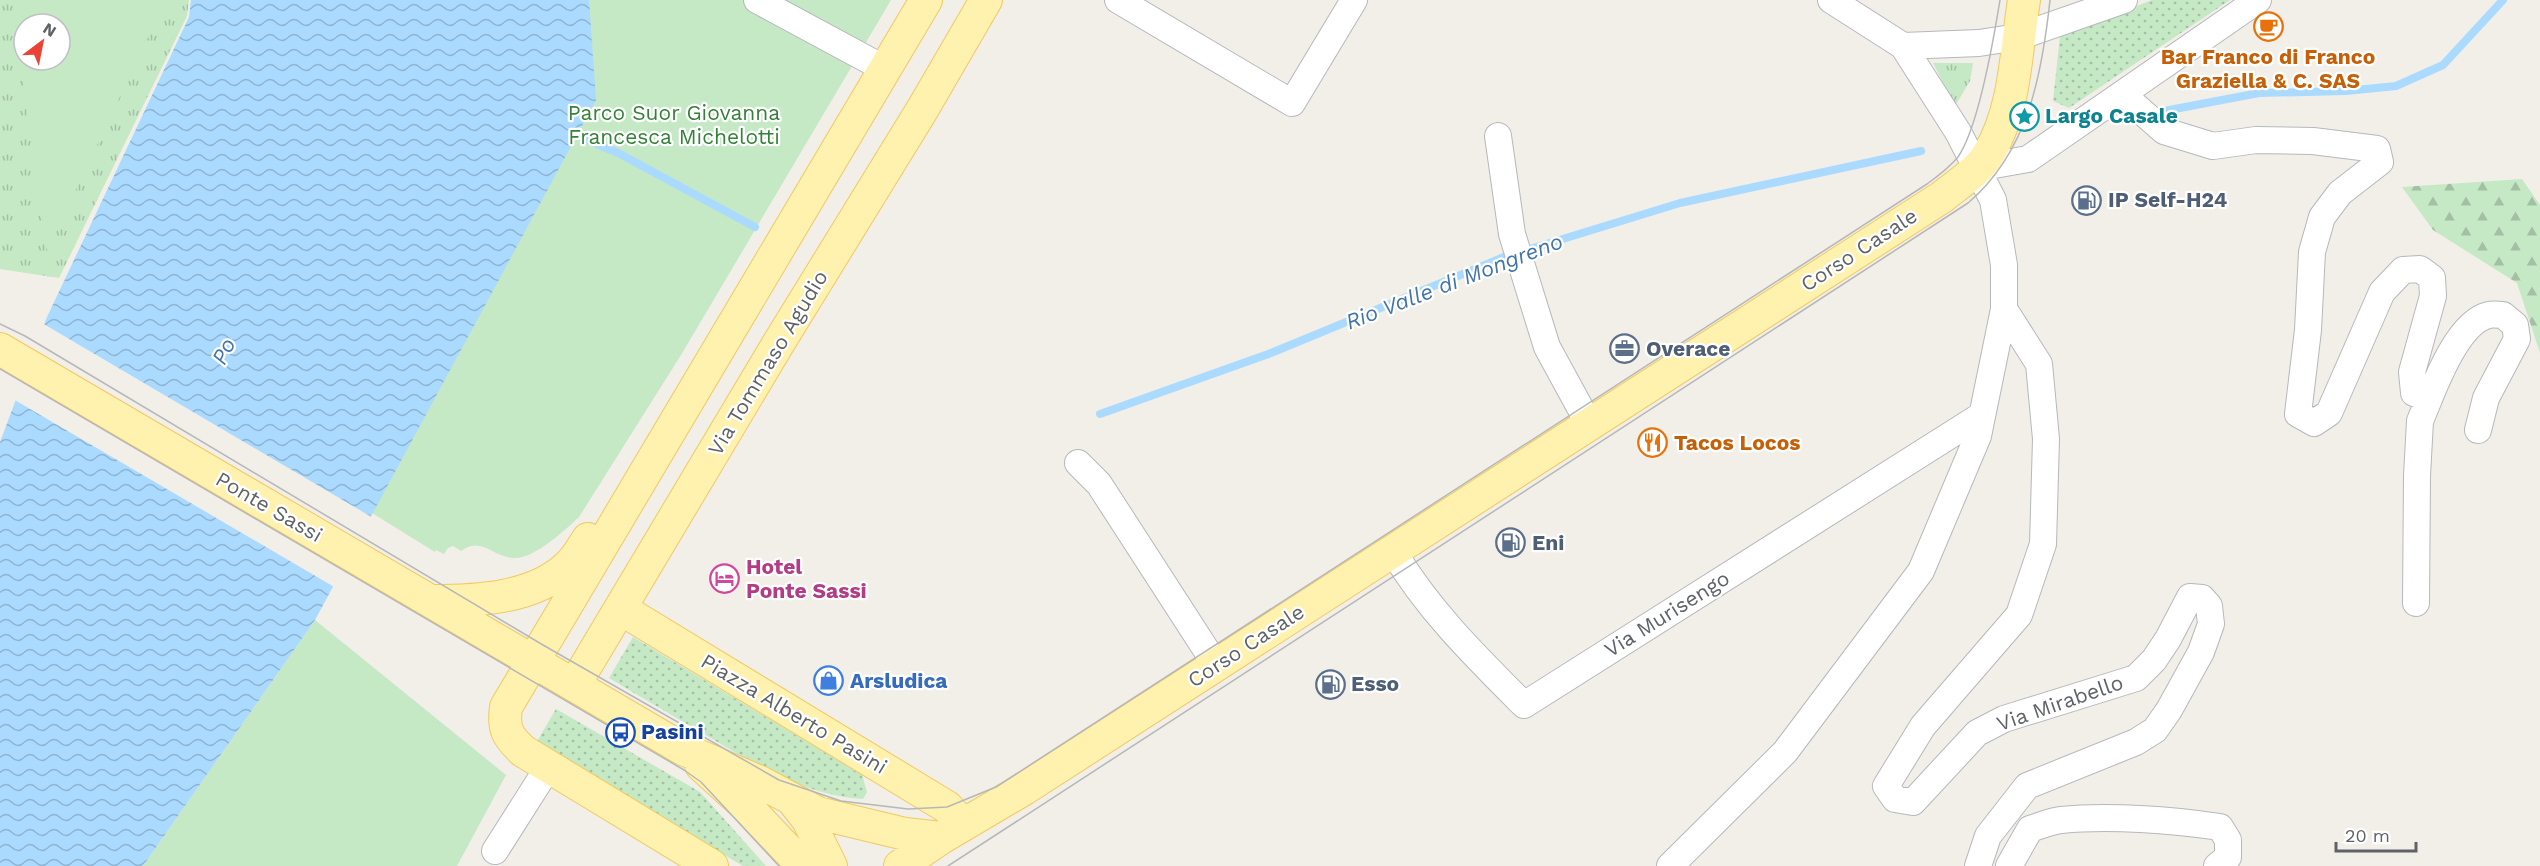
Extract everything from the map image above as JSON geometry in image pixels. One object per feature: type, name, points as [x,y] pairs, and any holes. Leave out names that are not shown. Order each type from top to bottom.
[{"type":"main road","points":[[712,866],[523,751],[510,739],[504,724],[506,707],[926,0]]},
{"type":"main road","name":"Via Tommaso Agudio","points":[[575,684],[986,0]]},
{"type":"main road","name":"Corso Casale","points":[[900,866],[1024,789],[1942,197],[1977,168],[1989,154],[2001,127],[2013,84],[2024,0]]},
{"type":"main road","name":"Ponte Sassi","points":[[3,350],[534,660]]},
{"type":"main road","points":[[426,598],[470,601],[531,589],[568,566],[584,546],[633,466],[684,409]]},
{"type":"main road","name":"Piazza Alberto Pasini","points":[[621,609],[947,807],[952,832]]},
{"type":"main road","points":[[534,660],[683,748],[762,783],[818,813],[904,834],[952,832]]},
{"type":"main road","points":[[683,748],[747,807],[803,866]]},
{"type":"main road","points":[[794,802],[808,820],[831,866]]},
{"type":"street","points":[[757,0],[885,69]]},
{"type":"street","points":[[1118,0],[1292,104],[1354,0]]},
{"type":"street","points":[[1670,866],[1785,752],[1922,571],[1978,435],[2004,309],[2004,265],[1996,210],[1988,186],[1958,132],[1903,46],[1832,0]]},
{"type":"street","points":[[1903,46],[1979,43],[2018,37],[2124,0]]},
{"type":"street","points":[[1977,168],[2028,159],[2258,0]]},
{"type":"street","points":[[2123,95],[2164,131],[2213,146],[2256,140],[2313,141],[2377,149],[2380,162],[2340,193],[2322,218],[2312,252],[2308,330],[2298,414],[2314,423],[2329,413],[2382,292],[2403,270],[2420,269],[2432,278],[2433,296],[2412,372],[2414,393],[2429,399]]},
{"type":"street","points":[[1498,136],[1512,234],[1546,347],[1589,424]]},
{"type":"street","name":"Via Mirabello","points":[[1978,866],[1988,836],[2027,786],[2136,742],[2155,730],[2169,710],[2201,652],[2211,624],[2209,606],[2202,598],[2190,597],[2154,660],[2136,678],[2004,719],[1977,734],[1913,802],[1895,799],[1886,786],[1923,726],[2019,615],[2043,544],[2046,439],[2039,364],[2004,309]]},
{"type":"street","points":[[2416,603],[2420,421],[2441,370],[2466,330],[2475,321],[2489,315],[2504,315],[2514,325],[2517,339],[2486,398],[2478,430]]},
{"type":"street","name":"Via Murisengo","points":[[1393,551],[1408,576],[1455,635],[1524,705],[1982,415]]},
{"type":"street","points":[[1078,463],[1099,484],[1216,665]]},
{"type":"street","points":[[495,851],[549,766]]},
{"type":"street","points":[[2009,866],[2030,828],[2060,820],[2111,819],[2220,827],[2228,840],[2228,856],[2217,866]]},
{"type":"green space","points":[[0,0],[189,0],[187,16],[59,278],[0,269]]},
{"type":"green space","points":[[12,0],[162,0],[160,12],[47,251],[22,72],[72,72],[72,12],[14,12]]},
{"type":"green space","name":"Parco Suor Giovanna Francesca Michelotti","points":[[558,0],[891,0],[681,355],[579,517],[548,543],[521,557],[506,557],[481,546],[468,547],[461,551],[453,546],[448,548],[444,554],[436,550],[435,552],[351,500]]},
{"type":"green space","points":[[2152,0],[2230,0],[2069,108],[2053,101],[2060,36]]},
{"type":"green space","points":[[1933,63],[1973,63],[1970,81],[1955,106]]},
{"type":"green space","points":[[2522,179],[2540,205],[2540,353],[2517,283],[2433,230],[2402,187]]},
{"type":"green space","points":[[315,620],[506,775],[457,866],[143,866]]},
{"type":"green space","points":[[633,637],[862,775],[867,792],[863,799],[821,792],[761,767],[609,678]]},
{"type":"green space","points":[[556,709],[700,792],[766,866],[743,866],[536,743]]},
{"type":"water","name":"Po","points":[[191,0],[589,0],[596,100],[315,620],[143,866],[0,866],[0,442],[47,317],[189,17]]},
{"type":"pier","points":[[42,323],[375,519],[336,588],[13,399]]},
{"type":"waterway","name":"Rio Valle di Mongreno","points":[[2164,111],[2259,93],[2346,91],[2396,86],[2443,65],[2503,0]]},
{"type":"waterway","name":"Rio Valle di Mongreno","points":[[568,136],[577,135],[620,154],[755,227]]},
{"type":"waterway","name":"Rio Valle di Mongreno","points":[[1100,414],[1271,353],[1504,257],[1680,203],[1921,151]]},
{"type":"tram line","points":[[0,324],[25,336],[543,645],[779,780],[841,801],[908,809],[947,807],[996,787],[1935,178],[1958,157],[1972,125],[1984,82],[2000,0]]},
{"type":"tram line","points":[[948,866],[1968,203],[1988,183],[2005,160],[2018,136],[2036,84],[2050,0]]},
{"type":"tram line","points":[[0,369],[684,770],[701,782],[779,866]]},
{"type":"place","name":"Bar Franco di Franco Graziella & C. SAS","points":[[2268,26]]},
{"type":"place","name":"Largo Casale","points":[[2024,116]]},
{"type":"place","name":"IP Self-H24","points":[[2087,200]]},
{"type":"place","name":"Overace","points":[[1625,349]]},
{"type":"place","name":"Tacos Locos","points":[[1653,443]]},
{"type":"place","name":"Eni","points":[[1511,543]]},
{"type":"place","name":"Hotel Ponte Sassi","points":[[725,579]]},
{"type":"place","name":"Arsludica","points":[[829,681]]},
{"type":"place","name":"Esso","points":[[1330,684]]},
{"type":"place","name":"Pasini","points":[[620,732]]}]
